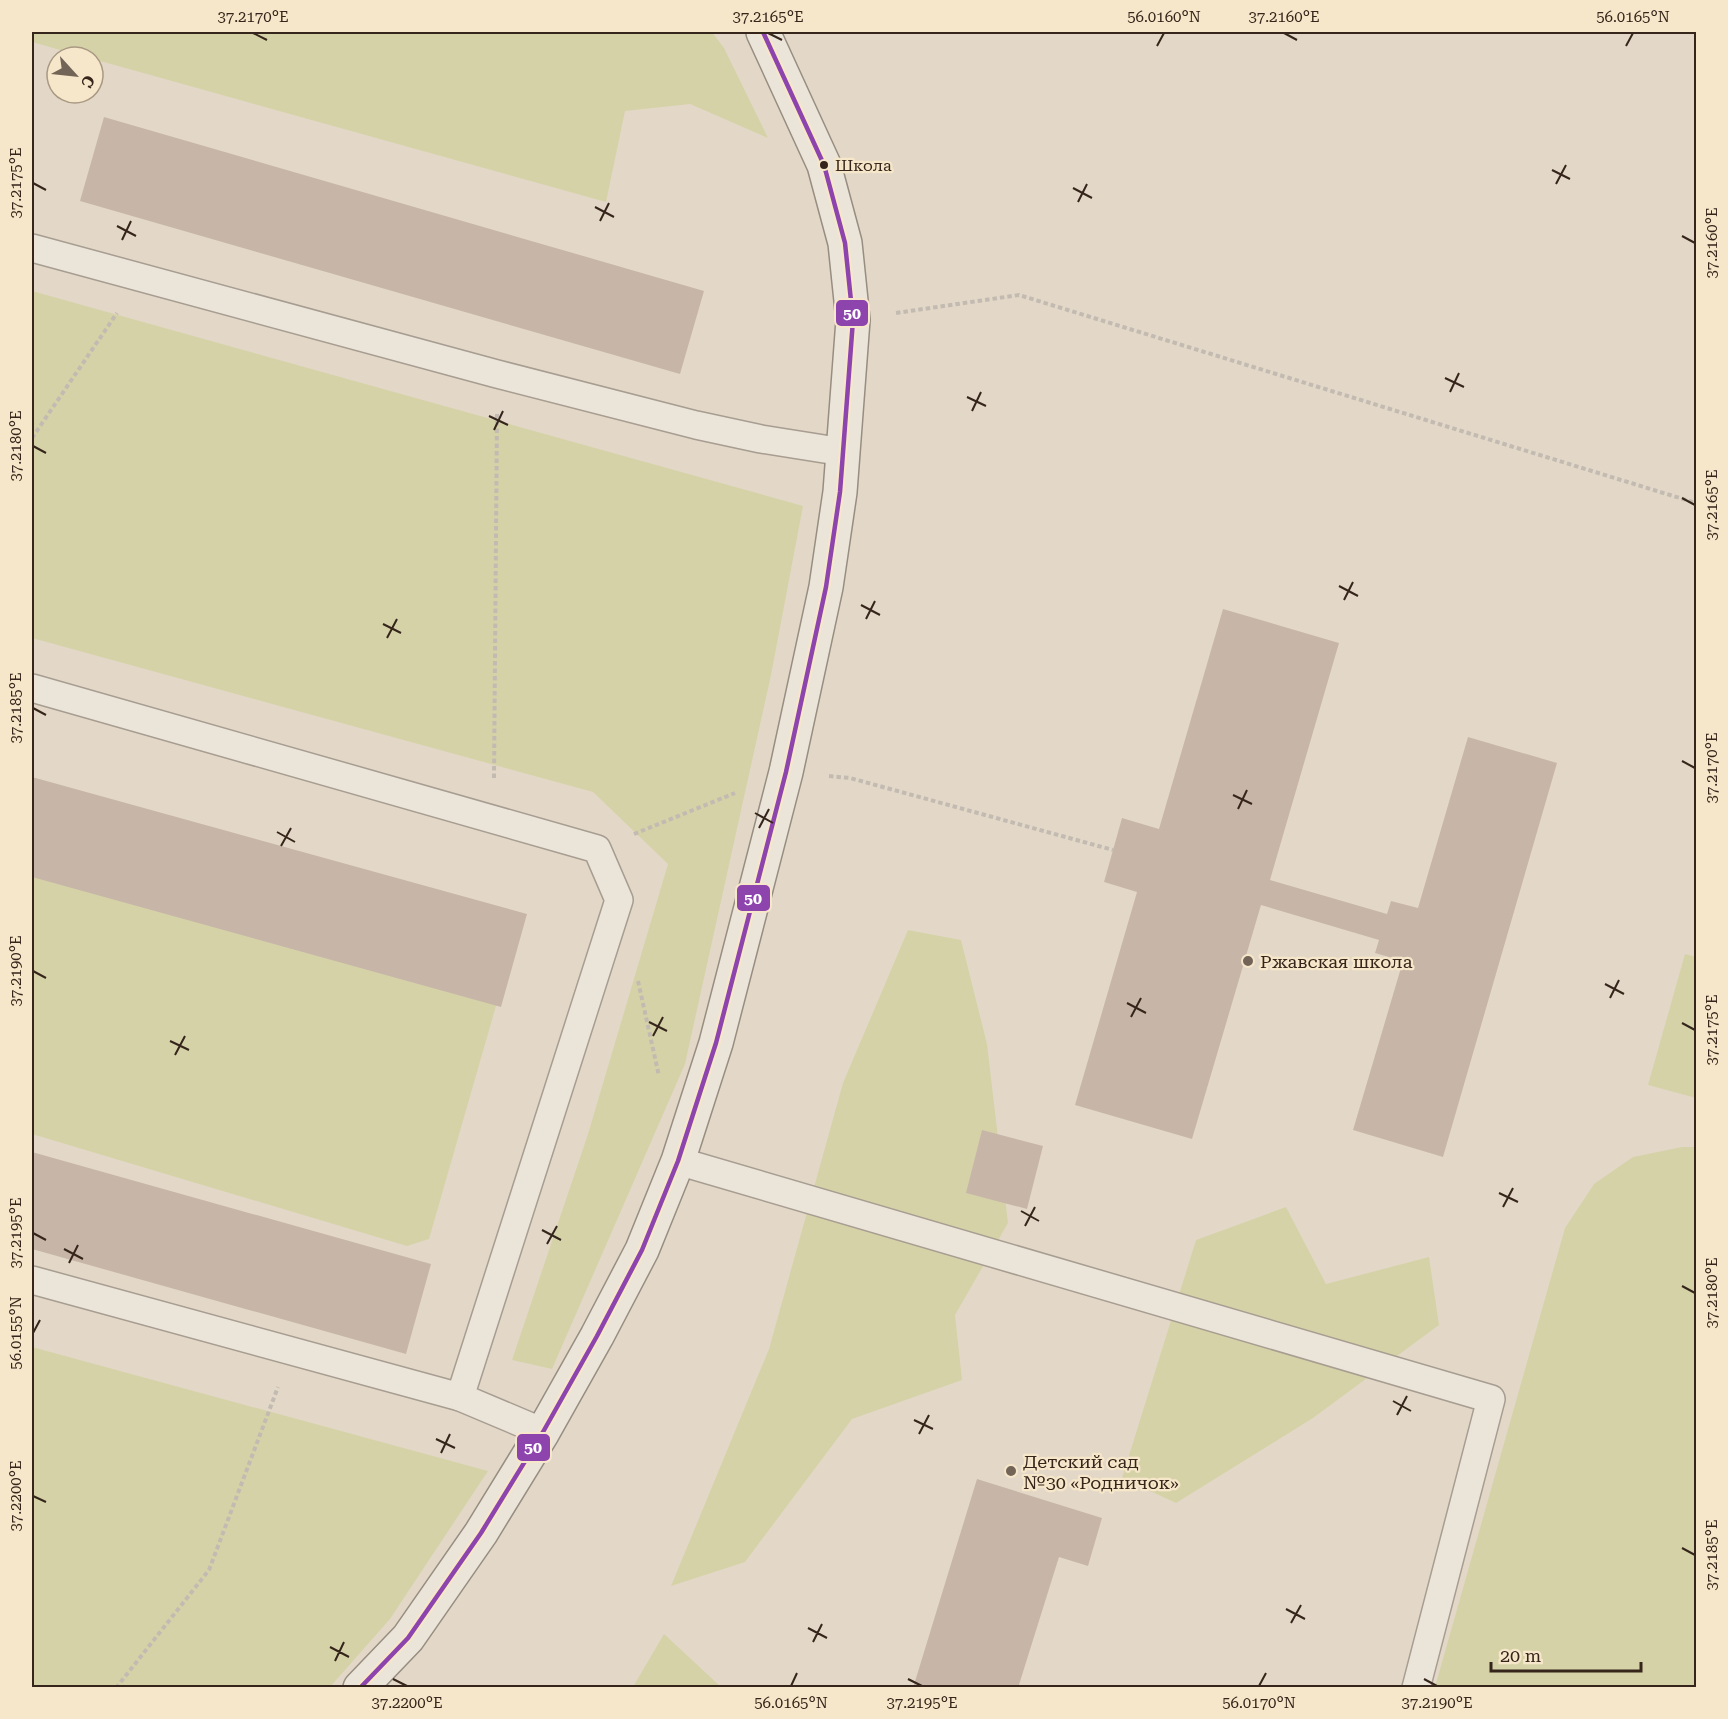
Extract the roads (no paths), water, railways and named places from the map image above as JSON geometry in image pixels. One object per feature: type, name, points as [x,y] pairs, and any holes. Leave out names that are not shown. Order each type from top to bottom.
[{"type":"street","points":[[360,1688],[408,1638],[481,1533],[543,1432],[642,1250],[678,1161],[716,1043],[786,772],[826,587],[840,492],[853,320],[845,243],[824,165],[763,32]]},
{"type":"lane","points":[[32,248],[497,374],[696,425],[761,439],[843,452]]},
{"type":"lane","points":[[32,688],[597,849],[620,900],[460,1397]]},
{"type":"lane","points":[[678,1161],[1491,1399],[1416,1688]]},
{"type":"lane","points":[[32,1280],[460,1397],[543,1432]]},
{"type":"place","name":"Школа","points":[[824,165]]},
{"type":"place","name":"Ржавская школа","points":[[1248,961]]},
{"type":"place","name":"Детский сад №30 «Родничок»","points":[[1011,1471]]}]
